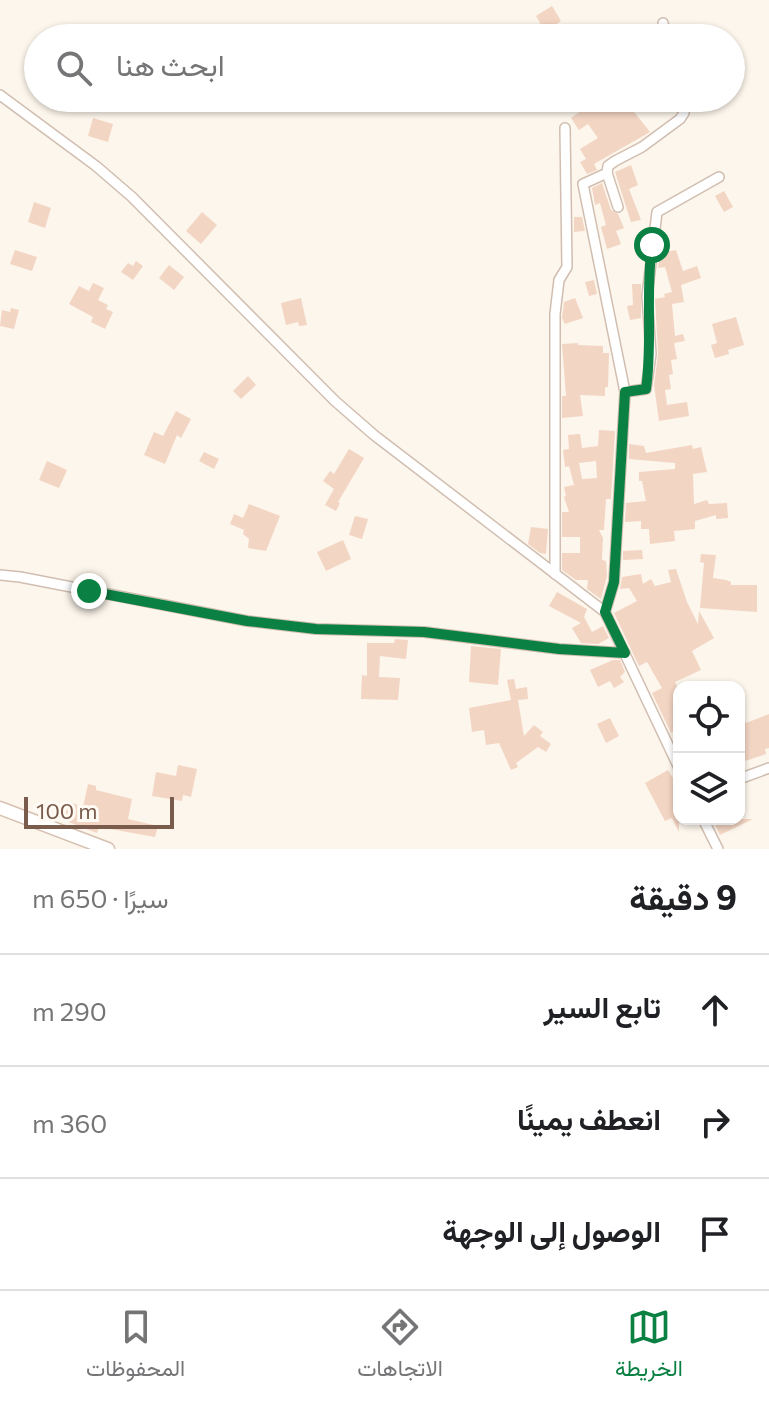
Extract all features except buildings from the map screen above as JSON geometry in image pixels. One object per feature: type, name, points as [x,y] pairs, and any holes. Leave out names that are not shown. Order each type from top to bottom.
[{"type":"street","points":[[0,95],[96,166],[132,197],[335,401],[374,435],[605,612],[673,755]]},
{"type":"street","points":[[618,207],[607,173],[608,166],[642,147],[680,119],[684,112]]},
{"type":"street","points":[[555,574],[555,314],[559,280],[567,267],[565,128]]},
{"type":"street","points":[[605,612],[614,582],[625,392],[583,184],[607,173]]},
{"type":"street","points":[[625,392],[646,389],[651,354],[647,296],[657,212],[719,177]]},
{"type":"street","points":[[0,575],[247,621],[316,629],[424,632],[559,649],[625,653]]},
{"type":"street","points":[[745,777],[769,768]]},
{"type":"street","points":[[0,808],[108,849]]},
{"type":"street","points":[[706,825],[718,849]]},
{"type":"route","points":[[89,591],[247,621],[316,629],[424,632],[559,649],[625,653],[605,612],[614,582],[625,392],[646,389],[651,354],[647,296],[652,245]]}]
